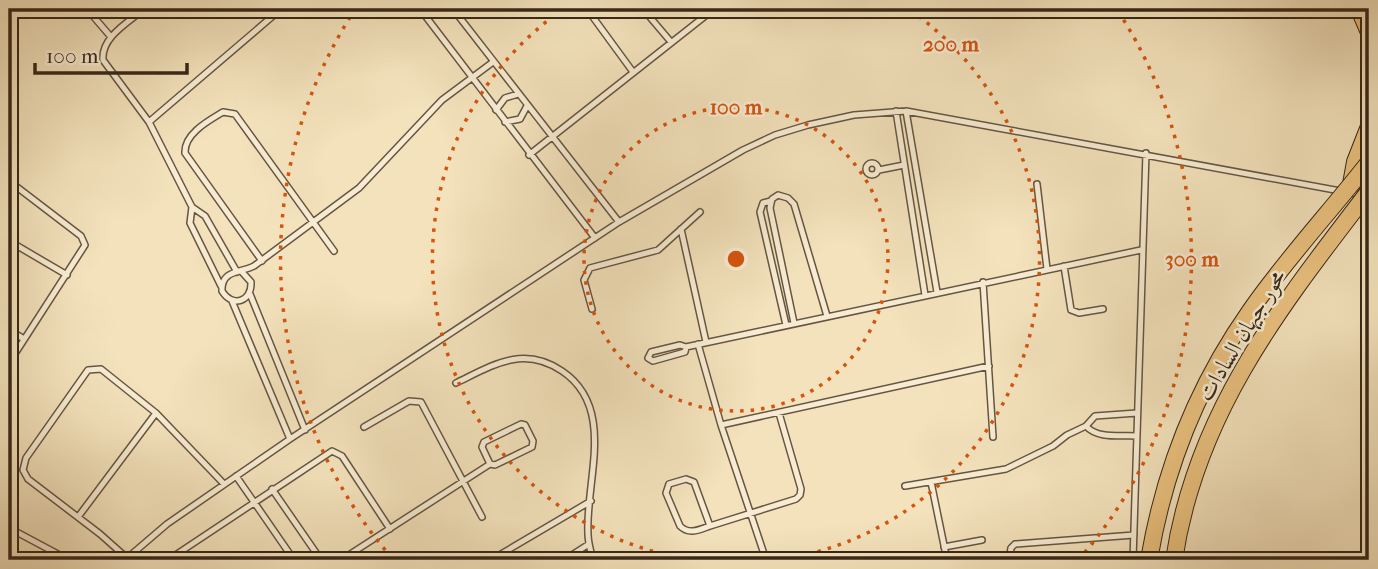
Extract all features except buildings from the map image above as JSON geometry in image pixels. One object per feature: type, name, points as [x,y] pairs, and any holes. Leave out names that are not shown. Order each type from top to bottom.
[{"type":"highway","points":[[1360,9],[1369,30]]},
{"type":"highway","points":[[1352,184],[1354,167],[1369,130]]},
{"type":"main road","name":"محور جيهان السادات","points":[[1149,560],[1160,510],[1181,440],[1212,374],[1271,282],[1369,162]]},
{"type":"main road","name":"محور جيهان السادات","points":[[1174,560],[1198,468],[1218,415],[1233,385],[1289,294],[1369,194]]},
{"type":"lane","points":[[87,9],[111,37]]},
{"type":"lane","points":[[143,9],[111,37],[104,48],[103,60],[149,122],[192,207],[205,216],[239,272],[251,282],[250,294],[304,430]]},
{"type":"lane","points":[[149,122],[281,9]]},
{"type":"lane","points":[[420,9],[595,239]]},
{"type":"lane","points":[[453,9],[619,222]]},
{"type":"lane","points":[[587,9],[633,72]]},
{"type":"lane","points":[[643,9],[671,42]]},
{"type":"lane","points":[[529,155],[714,9]]},
{"type":"lane","points":[[221,286],[226,275],[262,261],[359,188],[442,100],[494,62]]},
{"type":"lane","points":[[496,110],[505,98],[518,94]]},
{"type":"lane","points":[[505,122],[520,119],[527,106]]},
{"type":"lane","points":[[262,261],[184,153],[184,146],[190,136],[227,111],[235,114],[334,251]]},
{"type":"lane","points":[[896,111],[925,295]]},
{"type":"lane","points":[[906,111],[937,292]]},
{"type":"lane","points":[[225,484],[156,413],[101,369],[92,368],[85,373],[23,466],[28,479],[78,517],[126,559],[167,524],[225,484],[236,476],[290,439],[619,222],[743,150],[775,135],[808,125],[854,115],[906,111],[1369,194]]},
{"type":"lane","points":[[1133,560],[1146,153]]},
{"type":"lane","points":[[878,170],[904,165]]},
{"type":"lane","points":[[9,181],[84,239],[83,251],[9,363]]},
{"type":"lane","points":[[1037,184],[1047,269]]},
{"type":"lane","points":[[786,325],[760,208],[778,195],[789,198],[794,204],[827,316]]},
{"type":"lane","points":[[771,201],[794,323]]},
{"type":"lane","points":[[192,207],[190,223],[224,295],[232,301],[290,439]]},
{"type":"lane","points":[[592,309],[584,280],[590,268],[653,252],[700,212]]},
{"type":"lane","points":[[681,229],[706,342]]},
{"type":"lane","points":[[9,241],[67,275]]},
{"type":"lane","points":[[769,252],[779,250]]},
{"type":"lane","points":[[686,347],[685,352],[653,361],[648,358],[651,352],[682,344],[686,347],[1141,250]]},
{"type":"lane","points":[[1064,265],[1071,310],[1079,313],[1103,310]]},
{"type":"lane","points":[[984,282],[993,437]]},
{"type":"lane","points":[[777,288],[786,286]]},
{"type":"lane","points":[[232,301],[242,301],[250,294]]},
{"type":"lane","points":[[9,330],[24,339]]},
{"type":"lane","points":[[698,344],[721,425],[766,560]]},
{"type":"lane","points":[[456,383],[514,358],[544,362],[569,377],[582,391],[592,417],[595,452],[588,525],[593,560]]},
{"type":"lane","points":[[721,425],[989,366]]},
{"type":"lane","points":[[364,426],[409,401],[421,402],[482,517]]},
{"type":"lane","points":[[78,517],[156,413]]},
{"type":"lane","points":[[710,526],[692,480],[686,479],[667,486],[666,493],[680,526],[689,532],[710,526],[750,514],[796,499],[800,495],[801,489],[779,413]]},
{"type":"lane","points":[[905,486],[1006,469],[1053,446],[1067,435],[1086,426],[1091,418],[1101,414],[1137,413]]},
{"type":"lane","points":[[341,560],[490,464],[495,465],[532,447],[533,441],[525,425],[519,425],[484,442],[482,447],[490,464]]},
{"type":"lane","points":[[1086,426],[1099,435],[1137,436]]},
{"type":"lane","points":[[167,560],[329,452],[342,456],[390,529]]},
{"type":"lane","points":[[236,476],[291,559]]},
{"type":"lane","points":[[931,482],[947,560]]},
{"type":"lane","points":[[272,489],[321,560]]},
{"type":"lane","points":[[491,560],[591,501]]},
{"type":"lane","points":[[9,528],[69,560]]},
{"type":"lane","points":[[1009,560],[1011,548],[1015,544],[1134,535]]},
{"type":"lane","points":[[944,547],[982,540]]},
{"type":"lane","points":[[564,560],[589,544]]},
{"type":"lane","points":[[353,553],[358,560]]}]
